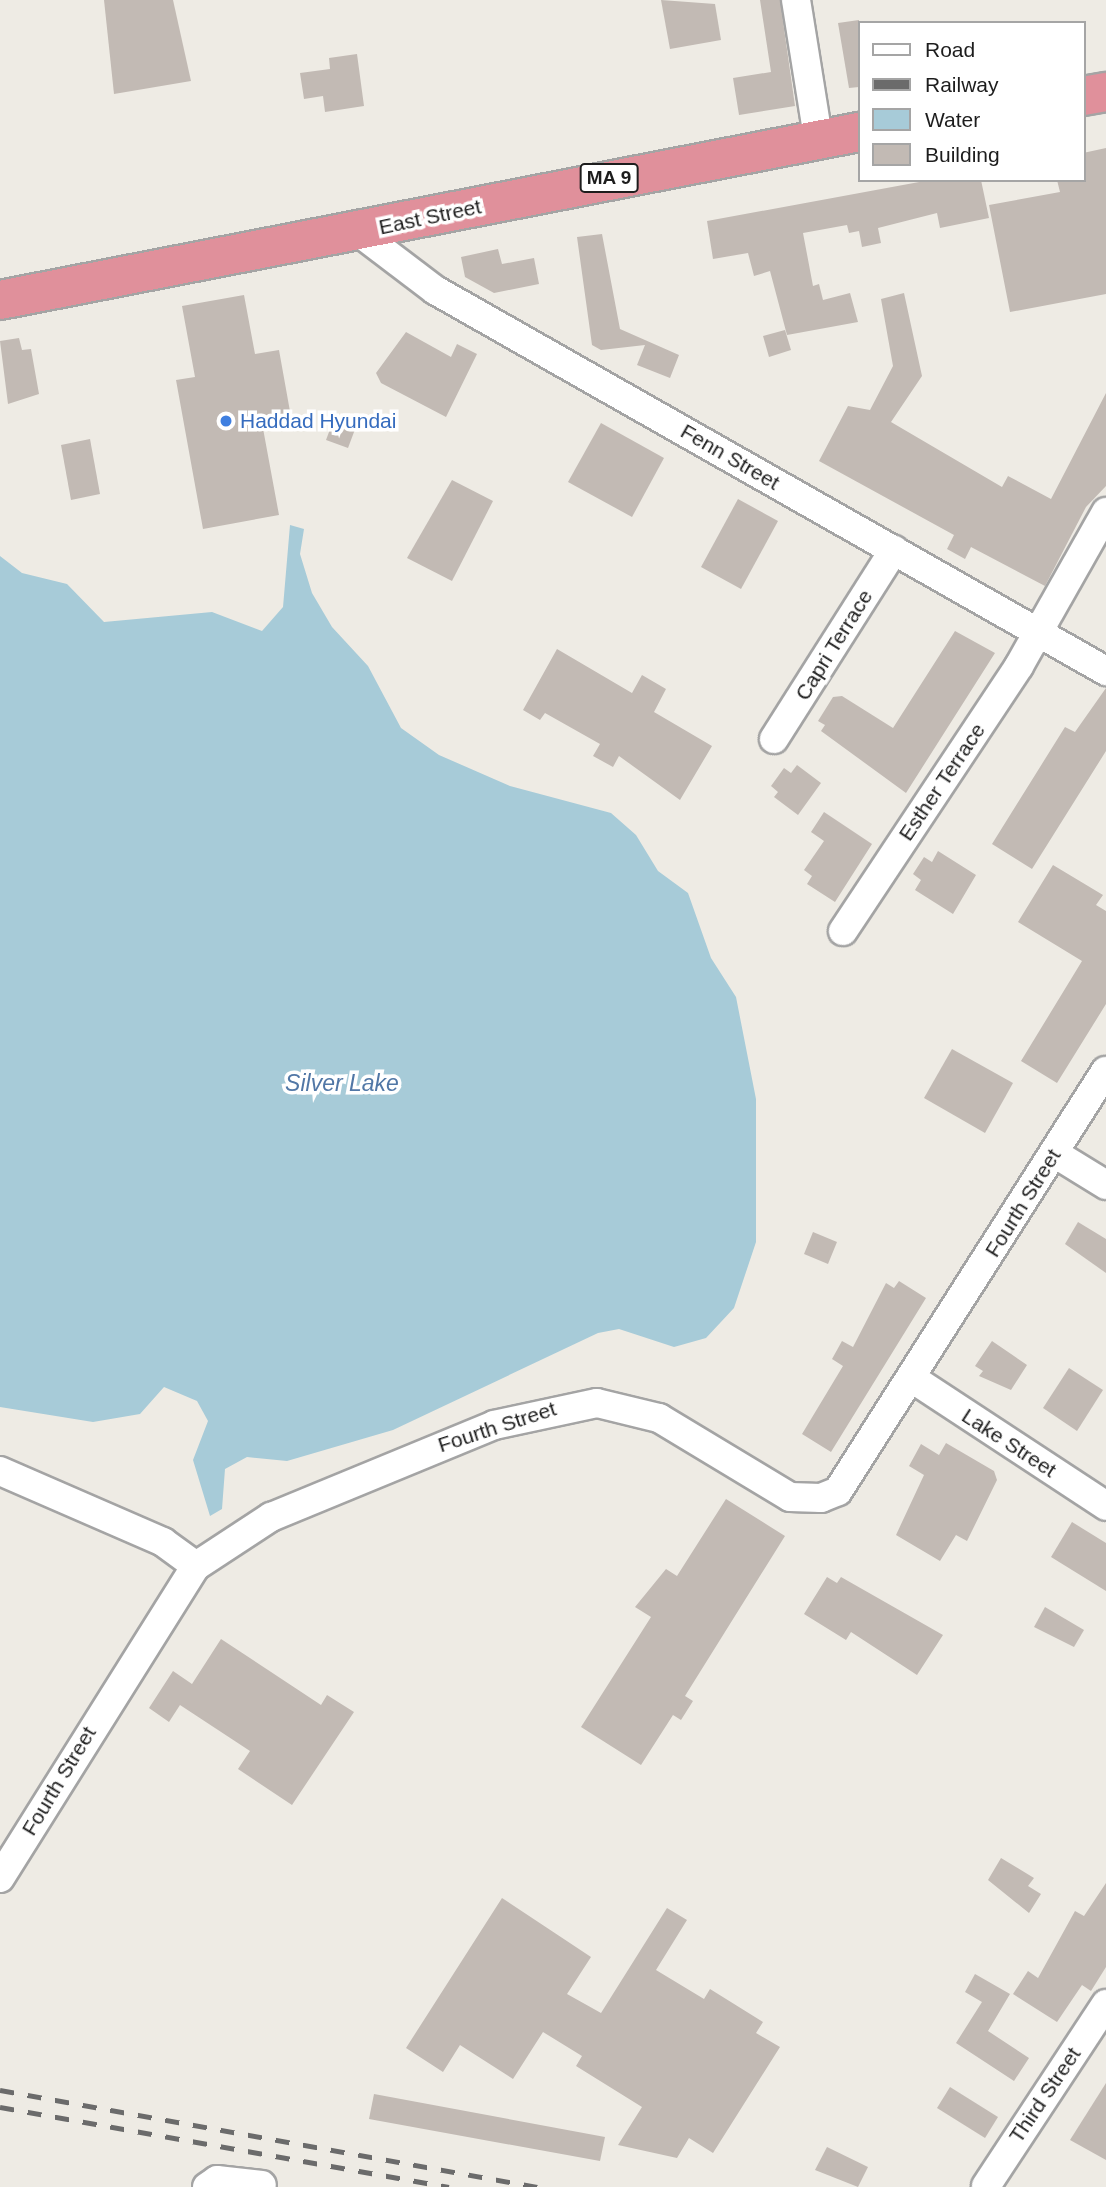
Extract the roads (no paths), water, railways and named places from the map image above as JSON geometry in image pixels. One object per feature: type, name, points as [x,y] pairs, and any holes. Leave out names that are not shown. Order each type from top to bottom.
[{"type":"highway","points":[[1085,96],[1106,92]]},
{"type":"highway","name":"East Street","points":[[0,300],[360,233],[818,138],[858,132]]},
{"type":"street","points":[[796,0],[818,138]]},
{"type":"street","name":"Fenn Street","points":[[360,233],[435,290],[1106,671]]},
{"type":"street","name":"Esther Terrace","points":[[843,930],[1037,631],[1106,512]]},
{"type":"street","name":"Capri Terrace","points":[[774,740],[894,550]]},
{"type":"street","name":"Fourth Street","points":[[0,1878],[197,1566],[244,1531],[339,1486],[482,1429],[567,1405],[637,1409],[774,1490],[821,1498],[855,1473],[1106,1071]]},
{"type":"street","points":[[1054,1153],[1106,1185]]},
{"type":"street","name":"Lake Street","points":[[913,1379],[1106,1506]]},
{"type":"street","points":[[0,1471],[163,1542],[197,1566]]},
{"type":"street","name":"Third Street","points":[[986,2186],[1106,2004]]},
{"type":"street","points":[[207,2187],[217,2180],[262,2185]]},
{"type":"water","name":"Silver Lake","points":[[290,525],[304,529],[300,554],[312,593],[332,627],[368,666],[401,728],[439,755],[510,786],[611,813],[636,835],[658,871],[688,893],[711,958],[736,997],[756,1099],[756,1242],[734,1308],[706,1338],[674,1347],[619,1329],[598,1333],[393,1430],[287,1461],[247,1457],[225,1469],[222,1509],[210,1516],[193,1460],[208,1421],[197,1401],[164,1387],[140,1414],[93,1422],[0,1407],[0,556],[22,573],[67,584],[104,622],[212,612],[262,631],[283,607]]},
{"type":"railway","points":[[0,2090],[537,2187]]},
{"type":"railway","points":[[0,2107],[449,2187]]},
{"type":"place","name":"Haddad Hyundai","points":[[226,421]]}]
